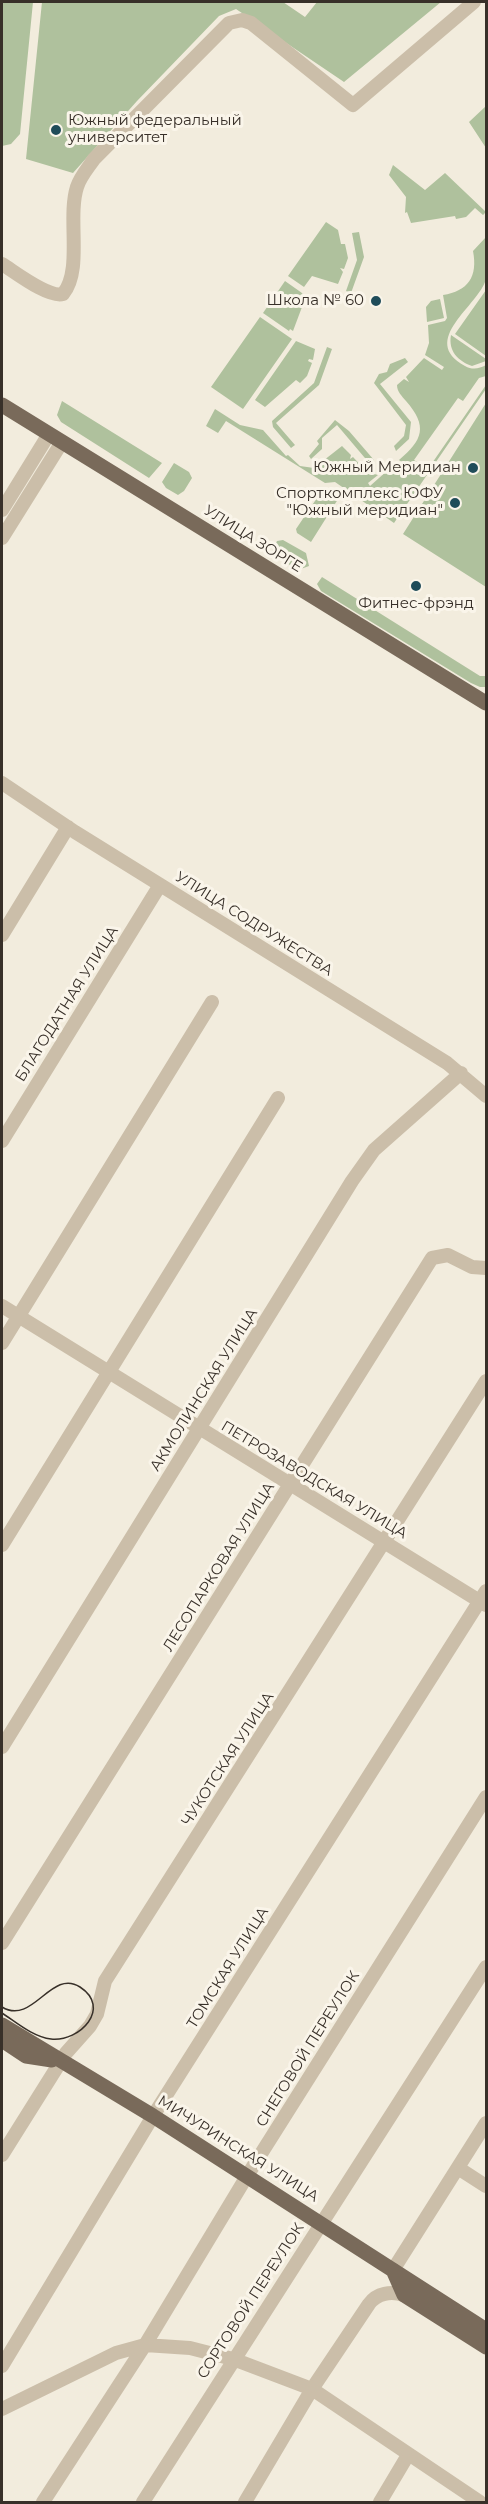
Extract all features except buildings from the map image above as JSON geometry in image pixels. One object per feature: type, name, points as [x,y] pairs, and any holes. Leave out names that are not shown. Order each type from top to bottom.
[{"type":"main road","name":"УЛИЦА ЗОРГЕ","points":[[2,405],[484,698]]},
{"type":"main road","name":"МИЧУРИНСКАЯ УЛИЦА","points":[[2,2025],[153,2116],[486,2330]]},
{"type":"main road","name":"МИЧУРИНСКАЯ УЛИЦА","points":[[2,2040],[26,2056],[61,2061]]},
{"type":"main road","points":[[393,2270],[404,2295],[486,2347]]},
{"type":"street","points":[[2,264],[48,292],[57,296],[63,294],[71,280],[76,189],[85,172],[94,159],[229,23],[242,20],[251,23],[353,105],[474,2]]},
{"type":"street","points":[[2,510],[56,438]]},
{"type":"street","points":[[2,538],[56,438]]},
{"type":"street","name":"УЛИЦА СОДРУЖЕСТВА","points":[[2,783],[68,827],[460,1073],[486,1096]]},
{"type":"street","points":[[2,935],[68,827]]},
{"type":"street","name":"БЛАГОДАТНАЯ УЛИЦА","points":[[2,1141],[160,885]]},
{"type":"street","points":[[2,1343],[212,1002]]},
{"type":"street","name":"АКМОЛИНСКАЯ УЛИЦА","points":[[2,1747],[352,1181],[374,1150],[460,1073]]},
{"type":"street","points":[[2,1545],[278,1098]]},
{"type":"street","name":"ЛЕСОПАРКОВАЯ УЛИЦА","points":[[2,1943],[432,1258],[448,1255],[472,1267],[486,1268]]},
{"type":"street","name":"ПЕТРОЗАВОДСКАЯ УЛИЦА","points":[[2,1306],[200,1430],[386,1543],[484,1599]]},
{"type":"street","name":"ЧУКОТСКАЯ УЛИЦА","points":[[2,2155],[61,2061],[90,2026],[97,2014],[105,1981],[386,1543],[486,1381]]},
{"type":"street","name":"ТОМСКАЯ УЛИЦА","points":[[2,2366],[153,2116],[484,1599]]},
{"type":"street","name":"СНЕГОВОЙ ПЕРЕУЛОК","points":[[43,2502],[145,2345],[247,2176],[486,1797]]},
{"type":"street","name":"СОРТОВОЙ ПЕРЕУЛОК","points":[[143,2502],[486,1967]]},
{"type":"street","points":[[393,2270],[486,2123]]},
{"type":"street","points":[[458,2168],[486,2186]]},
{"type":"street","points":[[245,2502],[312,2389],[372,2300],[387,2293],[404,2295]]},
{"type":"street","points":[[2,2409],[85,2367],[145,2345],[190,2348],[233,2359],[312,2389],[480,2502]]},
{"type":"street","points":[[380,2502],[408,2455]]},
{"type":"green space","points":[[2,2],[33,2],[20,134],[11,144],[2,146]]},
{"type":"green space","points":[[42,2],[283,2],[305,17],[317,2],[441,2],[344,82],[236,9],[219,16],[137,101],[73,173],[26,159]]},
{"type":"green space","points":[[486,106],[486,148],[469,122]]},
{"type":"green space","points":[[393,165],[425,190],[445,173],[486,212],[483,215],[475,208],[466,217],[456,219],[455,216],[411,223],[407,212],[405,213],[406,197],[389,175]]},
{"type":"green space","points":[[326,222],[338,230],[341,244],[345,244],[348,258],[344,269],[340,268],[343,272],[338,284],[312,276],[304,287],[288,276]]},
{"type":"green space","points":[[359,232],[364,257],[351,293],[346,291],[357,260],[352,233]]},
{"type":"green space","points":[[486,237],[486,279],[455,323],[449,334],[447,345],[452,356],[465,366],[476,368],[486,365],[486,376],[479,378],[463,401],[458,398],[414,460],[428,469],[486,385],[486,389],[394,523],[335,482],[325,483],[226,421],[218,433],[206,426],[215,409],[240,425],[263,430],[286,456],[288,455],[300,466],[314,468],[342,446],[351,455],[350,459],[353,457],[367,472],[378,475],[368,483],[370,486],[397,462],[402,466],[403,463],[399,460],[418,439],[420,425],[397,385],[404,379],[409,382],[406,377],[424,358],[442,370],[444,367],[425,355],[429,343],[428,325],[445,321],[447,318],[443,295],[459,290],[469,281],[474,268],[473,251]]},
{"type":"green space","points":[[285,281],[302,293],[305,299],[293,331],[290,329],[289,331],[263,313]]},
{"type":"green space","points":[[486,290],[486,356],[455,334]]},
{"type":"green space","points":[[440,299],[444,318],[427,322],[426,307],[431,301]]},
{"type":"green space","points":[[260,317],[292,339],[243,409],[211,387]]},
{"type":"green space","points":[[451,335],[486,361],[472,366],[462,361],[453,351]]},
{"type":"green space","points":[[296,341],[315,349],[313,360],[308,361],[312,363],[307,376],[300,383],[296,380],[265,407],[255,400]]},
{"type":"green space","points":[[327,347],[332,349],[319,385],[276,423],[295,445],[291,448],[273,427],[272,421],[314,383]]},
{"type":"green space","points":[[405,358],[408,362],[380,384],[411,422],[409,439],[396,451],[394,446],[404,436],[406,425],[374,383],[379,374],[387,372],[390,364]]},
{"type":"green space","points":[[62,401],[162,463],[149,478],[61,422],[57,415]]},
{"type":"green space","name":"Спорткомплекс ЮФУ \"Южный меридиан\"","points":[[486,403],[486,587],[403,534]]},
{"type":"green space","points":[[335,420],[349,431],[374,460],[370,464],[337,425],[322,438],[322,449],[311,459],[309,456],[319,444],[317,441]]},
{"type":"green space","points":[[174,463],[189,472],[192,478],[184,491],[178,495],[166,488],[162,482]]},
{"type":"green space","points":[[336,493],[340,496],[311,542],[297,533],[296,529],[319,495]]},
{"type":"green space","points":[[283,540],[306,553],[309,566],[298,570],[274,555],[272,551],[277,541]]},
{"type":"green space","points":[[322,577],[480,676],[486,676],[486,687],[471,683],[321,591],[317,584]]},
{"type":"tram line","points":[[2,2007],[13,2011],[23,2009],[60,1985],[70,1983],[80,1987],[89,1995],[93,2004],[93,2013],[88,2022],[72,2035],[62,2038],[44,2038],[25,2029],[2,2013]]},
{"type":"place","name":"Южный федеральный университет","points":[[56,130]]},
{"type":"place","name":"Школа № 60","points":[[376,301]]},
{"type":"place","name":"Южный Меридиан","points":[[473,468]]},
{"type":"place","name":"Спорткомплекс ЮФУ \"Южный меридиан\"","points":[[455,503]]},
{"type":"place","name":"Фитнес-фрэнд","points":[[416,586]]}]
